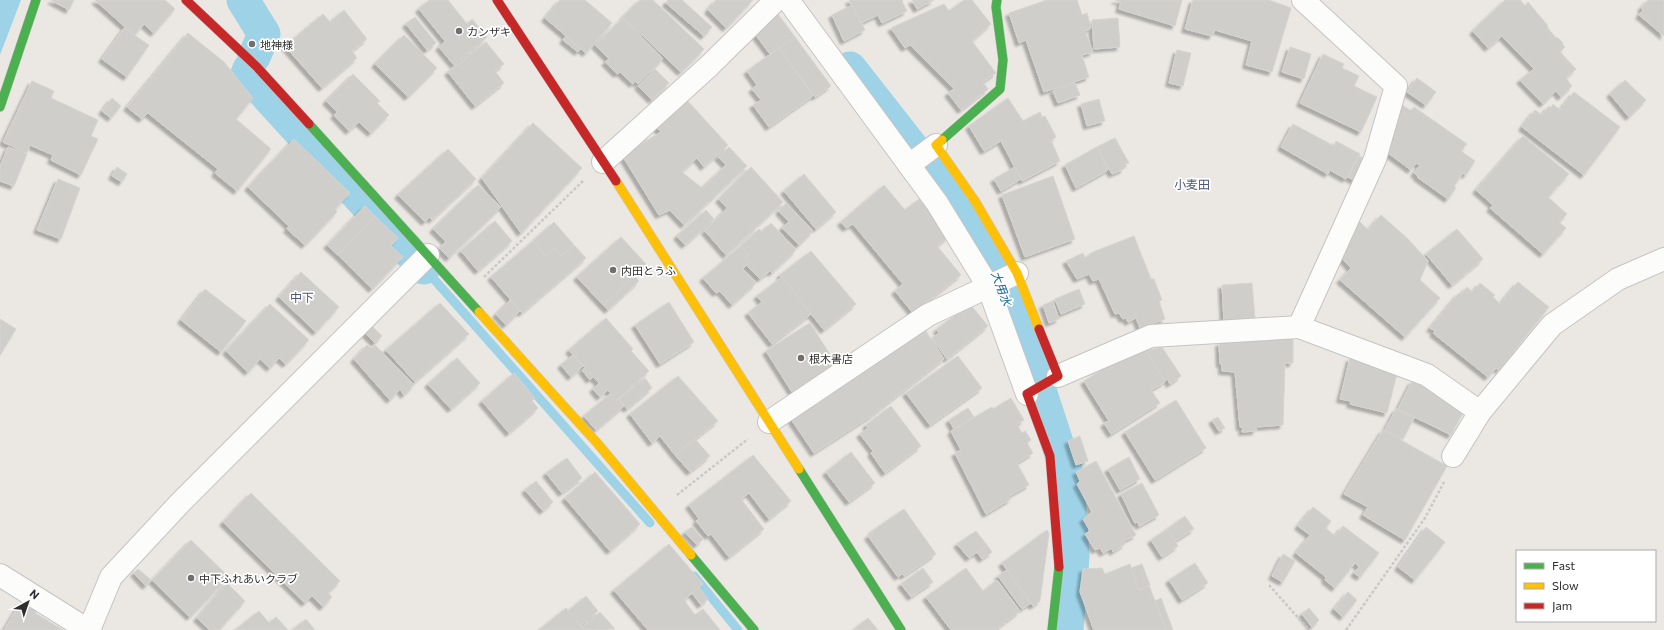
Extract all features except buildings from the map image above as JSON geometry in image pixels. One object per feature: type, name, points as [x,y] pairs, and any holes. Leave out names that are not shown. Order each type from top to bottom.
[{"type":"street","points":[[0,107],[36,0]]},
{"type":"street","points":[[186,0],[257,67],[422,261],[464,296],[598,444],[754,630]]},
{"type":"street","points":[[497,0],[603,162],[901,630]]},
{"type":"street","points":[[603,162],[709,66],[776,0]]},
{"type":"street","points":[[788,0],[922,156],[975,201],[1002,280],[1029,392],[1050,456],[1060,560],[1052,630]]},
{"type":"street","points":[[922,156],[1000,89],[1003,60],[996,0]]},
{"type":"street","points":[[1299,327],[1375,159],[1396,86],[1303,0]]},
{"type":"street","points":[[922,156],[937,203],[1002,280],[1054,378]]},
{"type":"street","points":[[1453,456],[1480,412],[1552,325],[1618,279],[1664,258]]},
{"type":"street","points":[[0,575],[89,630],[111,577],[180,503],[422,261]]},
{"type":"street","points":[[769,422],[928,315],[1002,280]]},
{"type":"street","points":[[1029,392],[1054,378],[1151,336],[1299,327],[1427,375],[1480,412]]},
{"type":"path","points":[[464,296],[603,162]]},
{"type":"path","points":[[656,512],[769,422]]},
{"type":"path","points":[[1346,630],[1425,518],[1448,474],[1453,456]]},
{"type":"path","points":[[1269,585],[1308,630]]},
{"type":"water","points":[[0,0],[21,0],[0,55]]},
{"type":"waterway","points":[[243,0],[264,34],[254,57]]},
{"type":"waterway","name":"大用水","points":[[850,68],[937,179],[995,269],[1036,378],[1068,476],[1073,557],[1067,630]]},
{"type":"waterway","points":[[249,69],[247,74],[424,268]]},
{"type":"waterway","points":[[424,268],[650,523]]},
{"type":"waterway","points":[[694,576],[738,630]]},
{"type":"traffic: fast","points":[[0,107],[36,0]]},
{"type":"traffic: fast","points":[[942,140],[1000,89],[1003,60],[996,7],[997,0]]},
{"type":"traffic: fast","points":[[309,124],[479,312]]},
{"type":"traffic: fast","points":[[799,469],[901,630]]},
{"type":"traffic: fast","points":[[691,555],[754,630]]},
{"type":"traffic: fast","points":[[1052,630],[1059,567]]},
{"type":"traffic: slow","points":[[942,140],[936,145],[975,201],[1017,273],[1039,329]]},
{"type":"traffic: slow","points":[[616,181],[799,469]]},
{"type":"traffic: slow","points":[[479,312],[598,444],[691,555]]},
{"type":"traffic: jam","points":[[186,0],[257,67],[309,124]]},
{"type":"traffic: jam","points":[[497,0],[616,181]]},
{"type":"traffic: jam","points":[[1039,329],[1058,376],[1027,394],[1050,456],[1059,567]]},
{"type":"place","name":"カンザキ","points":[[459,31]]},
{"type":"place","name":"地神様","points":[[252,44]]},
{"type":"place","name":"内田とうふ","points":[[613,270]]},
{"type":"place","name":"根木書店","points":[[801,358]]},
{"type":"place","name":"中下ふれあいクラブ","points":[[191,578]]},
{"type":"district","name":"小麦田","points":[[1192,184]]},
{"type":"district","name":"中下","points":[[302,297]]}]
